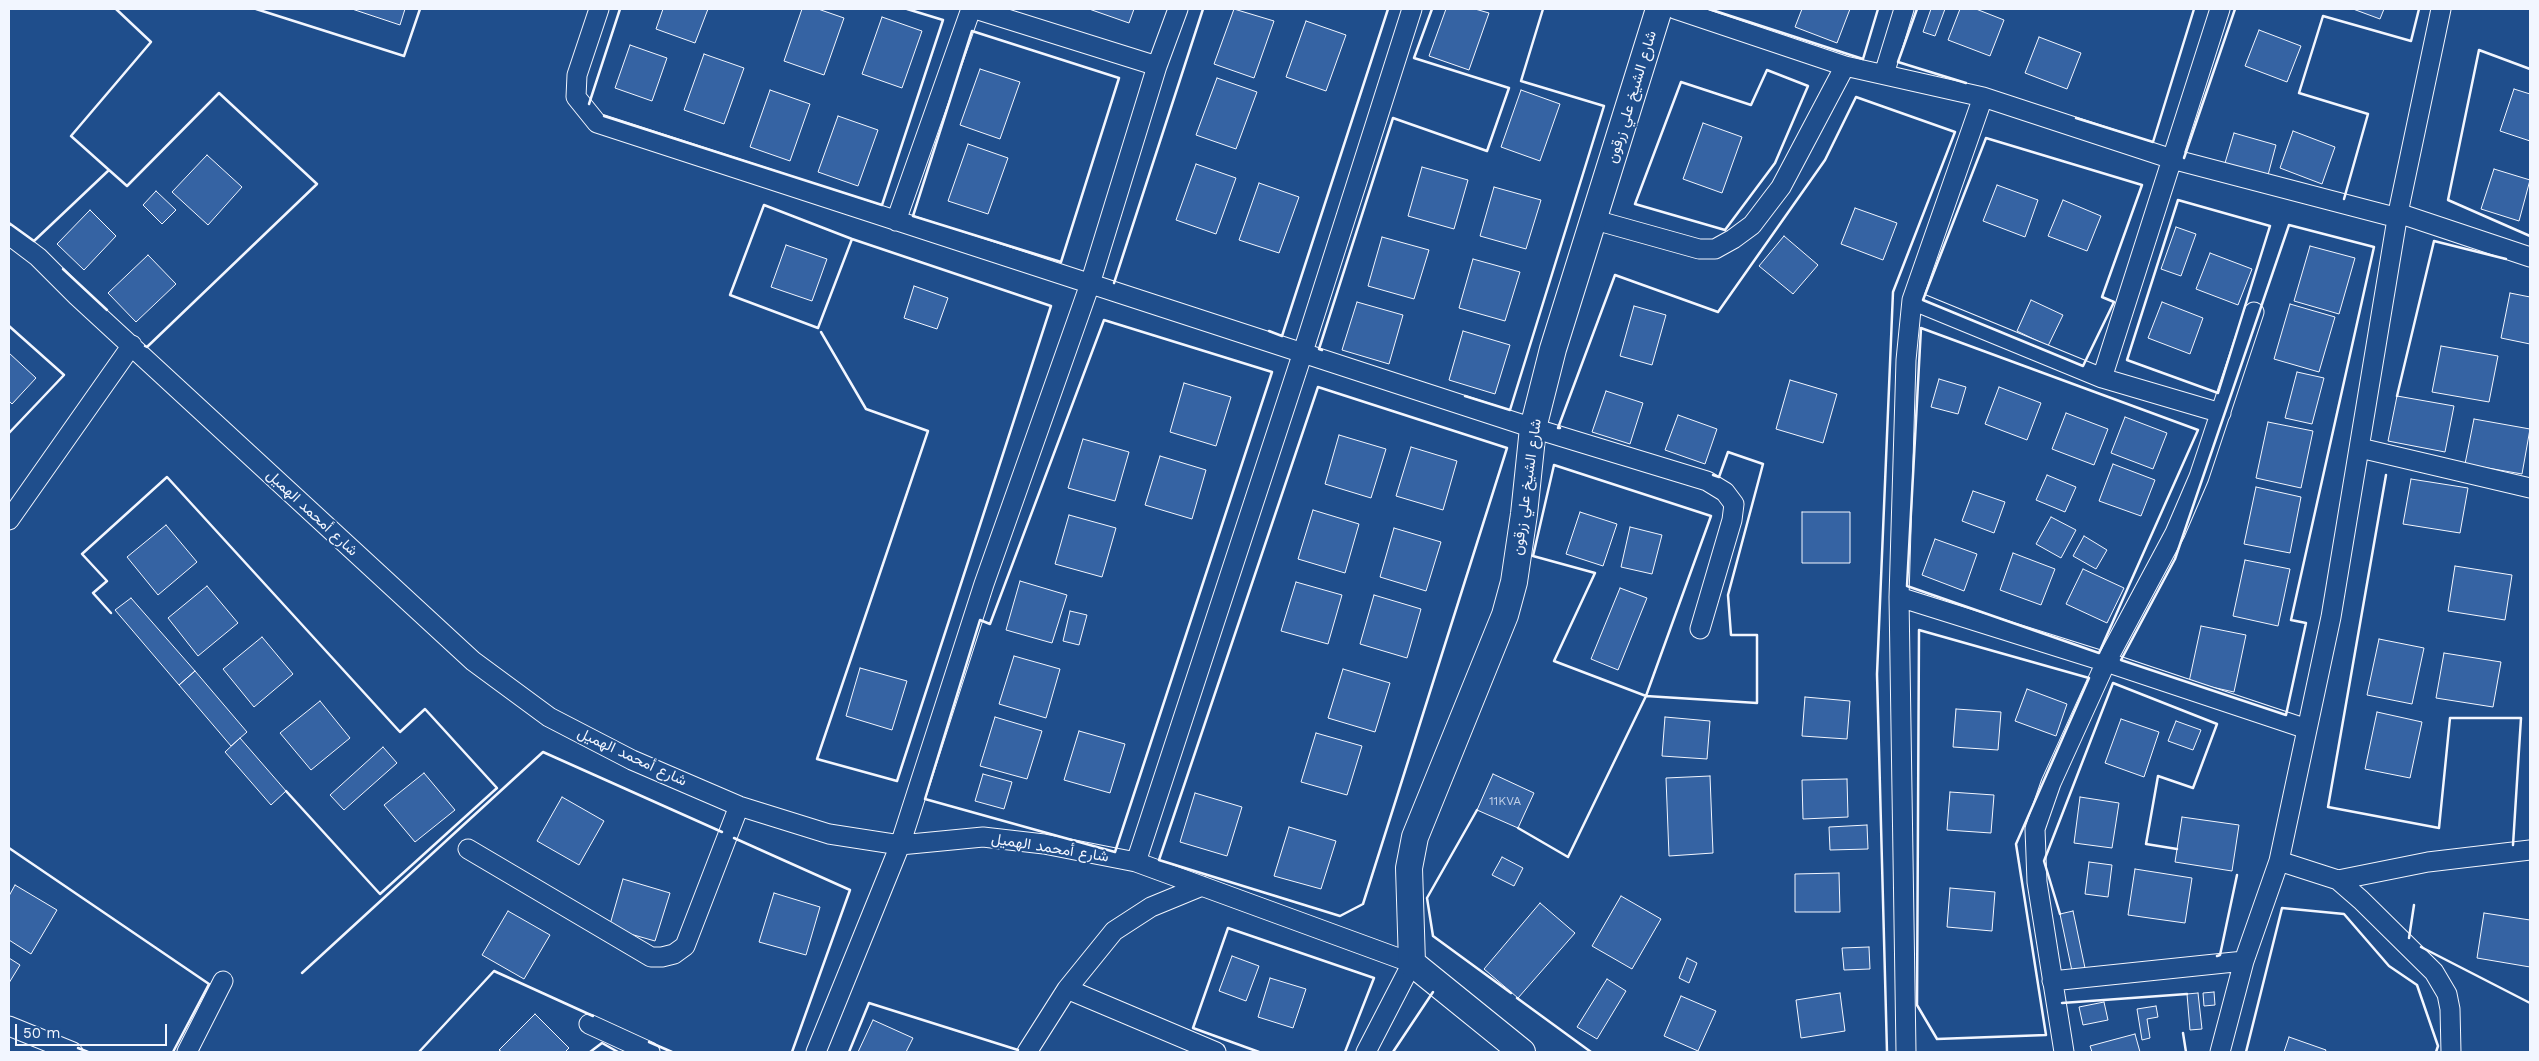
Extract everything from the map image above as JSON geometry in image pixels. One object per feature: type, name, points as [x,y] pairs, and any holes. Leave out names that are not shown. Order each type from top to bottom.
[{"type":"main road","name":"شارع الشيخ علي زرقون","points":[[1412,963],[1409,868],[1415,837],[1506,614],[1514,582],[1524,514],[1533,428],[1553,350],[1595,220],[1659,9]]},
{"type":"main road","points":[[1412,963],[1522,1052]]},
{"type":"street","points":[[599,9],[577,75],[576,97],[585,111],[597,123],[1533,428],[1708,481],[1725,492],[1734,504],[1732,520],[1700,629]]},
{"type":"street","points":[[896,221],[971,9]]},
{"type":"street","points":[[975,9],[1158,66]]},
{"type":"street","points":[[816,1052],[900,845],[984,584],[1090,284],[1158,66],[1178,9]]},
{"type":"street","points":[[1136,862],[1304,352],[1412,9]]},
{"type":"street","points":[[1675,9],[1845,66],[1982,97],[2172,159],[2398,215],[2530,258]]},
{"type":"street","points":[[1884,74],[1904,9]]},
{"type":"street","points":[[2102,378],[2220,9]]},
{"type":"street","points":[[2220,1052],[2244,961],[2279,861],[2331,617],[2398,215],[2441,9]]},
{"type":"street","points":[[1595,220],[1699,249],[1715,249],[1733,238],[1752,225],[1781,187],[1845,66]]},
{"type":"street","points":[[1906,1052],[1899,597],[1906,360],[1912,300],[1982,97]]},
{"type":"street","name":"شارع أمحمد الهميل","points":[[9,235],[38,257],[77,296],[465,654],[503,686],[549,717],[632,760],[739,806],[829,834],[900,845],[983,837],[1044,844],[1136,862],[1412,963]]},
{"type":"street","points":[[1912,300],[2102,378],[2220,413]]},
{"type":"street","points":[[2064,1052],[2037,882],[2035,829],[2051,783],[2106,662],[2175,533],[2199,477],[2254,312]]},
{"type":"street","points":[[9,520],[132,345]]},
{"type":"street","points":[[2360,448],[2530,488]]},
{"type":"street","points":[[1899,597],[2307,728]]},
{"type":"street","points":[[468,849],[651,957],[662,957],[674,954],[685,946],[739,806]]},
{"type":"street","points":[[2338,880],[2428,862],[2530,850]]},
{"type":"street","points":[[2279,861],[2338,880],[2434,972],[2446,994],[2450,1010],[2451,1052]]},
{"type":"street","points":[[1027,1052],[1067,989],[1114,931],[1152,907],[1202,886]]},
{"type":"street","points":[[2052,980],[2244,961]]},
{"type":"street","points":[[1366,1052],[1412,963]]},
{"type":"street","points":[[187,1052],[223,981]]},
{"type":"street","points":[[1067,989],[1216,1052]]},
{"type":"street","points":[[589,1024],[650,1052]]},
{"type":"street","points":[[9,1026],[73,1052]]},
{"type":"building","points":[[352,9],[405,9],[400,25]]},
{"type":"building","points":[[663,9],[708,9],[695,43],[656,29]]},
{"type":"building","points":[[802,9],[818,9],[844,18],[824,75],[784,61]]},
{"type":"building","points":[[1089,9],[1134,9],[1129,23]]},
{"type":"building","points":[[1234,9],[1274,21],[1254,78],[1214,64]]},
{"type":"building","points":[[1446,9],[1475,9],[1489,13],[1469,70],[1429,56]]},
{"type":"building","points":[[1802,9],[1850,9],[1837,43],[1795,27]]},
{"type":"building","points":[[1931,9],[1945,9],[1935,36],[1923,32]]},
{"type":"building","points":[[1960,9],[1976,9],[2004,20],[1990,56],[1948,40]]},
{"type":"building","points":[[2353,9],[2384,9],[2380,19]]},
{"type":"building","points":[[882,17],[922,31],[902,88],[862,74]]},
{"type":"building","points":[[1306,21],[1346,35],[1326,91],[1286,77]]},
{"type":"building","points":[[2259,30],[2301,46],[2287,82],[2245,66]]},
{"type":"building","points":[[2039,37],[2081,53],[2067,89],[2025,73]]},
{"type":"building","points":[[630,45],[667,58],[652,101],[615,88]]},
{"type":"building","points":[[704,54],[744,68],[724,124],[684,110]]},
{"type":"building","points":[[980,69],[1020,82],[1000,139],[960,125]]},
{"type":"building","points":[[1217,78],[1257,92],[1236,149],[1196,135]]},
{"type":"building","points":[[2514,89],[2530,94],[2530,141],[2500,131]]},
{"type":"building","points":[[770,90],[810,104],[790,161],[750,147]]},
{"type":"building","points":[[1521,90],[1560,104],[1540,161],[1501,147]]},
{"type":"building","points":[[838,116],[878,130],[858,186],[818,172]]},
{"type":"building","points":[[1703,123],[1742,137],[1722,193],[1683,179]]},
{"type":"building","points":[[2293,131],[2335,147],[2322,184],[2280,168]]},
{"type":"building","points":[[2234,133],[2276,145],[2268,175],[2225,163]]},
{"type":"building","points":[[968,144],[1008,158],[988,214],[948,201]]},
{"type":"building","points":[[207,155],[242,187],[208,225],[172,192]]},
{"type":"building","points":[[1196,164],[1236,178],[1216,234],[1176,220]]},
{"type":"building","points":[[1422,167],[1468,180],[1454,229],[1408,216]]},
{"type":"building","points":[[2494,169],[2530,180],[2519,221],[2481,209]]},
{"type":"building","points":[[1259,183],[1299,197],[1279,253],[1239,240]]},
{"type":"building","points":[[1997,185],[2038,200],[2025,237],[1983,221]]},
{"type":"building","points":[[1494,187],[1541,200],[1526,249],[1480,236]]},
{"type":"building","points":[[156,191],[176,210],[162,224],[143,205]]},
{"type":"building","points":[[2063,200],[2101,216],[2087,251],[2048,236]]},
{"type":"building","points":[[1855,208],[1897,223],[1883,260],[1841,244]]},
{"type":"building","points":[[90,210],[116,236],[84,270],[57,244]]},
{"type":"building","points":[[2176,227],[2196,234],[2181,276],[2161,269]]},
{"type":"building","points":[[1784,236],[1818,265],[1793,294],[1759,266]]},
{"type":"building","points":[[1382,237],[1429,250],[1414,299],[1368,286]]},
{"type":"building","points":[[786,245],[827,259],[812,301],[771,287]]},
{"type":"building","points":[[2310,246],[2355,258],[2339,314],[2294,301]]},
{"type":"building","points":[[2210,253],[2252,269],[2238,305],[2196,289]]},
{"type":"building","points":[[148,255],[176,284],[136,322],[108,293]]},
{"type":"building","points":[[1473,259],[1520,272],[1505,321],[1459,308]]},
{"type":"building","points":[[914,286],[948,298],[937,329],[904,318]]},
{"type":"building","points":[[2510,293],[2530,297],[2530,344],[2501,338]]},
{"type":"building","points":[[2031,300],[2063,315],[2048,346],[2017,331]]},
{"type":"building","points":[[1357,302],[1403,315],[1389,364],[1342,350]]},
{"type":"building","points":[[2162,302],[2203,318],[2190,354],[2148,338]]},
{"type":"building","points":[[2290,304],[2335,317],[2319,372],[2274,359]]},
{"type":"building","points":[[1634,306],[1666,315],[1652,365],[1620,356]]},
{"type":"building","points":[[1463,331],[1510,345],[1495,394],[1449,380]]},
{"type":"building","points":[[2441,346],[2498,356],[2489,402],[2432,392]]},
{"type":"building","points":[[9,353],[36,378],[12,404],[9,401]]},
{"type":"building","points":[[2297,372],[2324,378],[2312,424],[2285,418]]},
{"type":"building","points":[[1939,379],[1966,387],[1958,414],[1931,407]]},
{"type":"building","points":[[1790,380],[1837,394],[1823,443],[1776,429]]},
{"type":"building","points":[[1184,383],[1231,397],[1216,446],[1170,432]]},
{"type":"building","points":[[1999,387],[2041,403],[2027,440],[1985,424]]},
{"type":"building","points":[[1606,391],[1643,403],[1630,444],[1592,432]]},
{"type":"building","points":[[2397,396],[2454,406],[2445,452],[2388,441]]},
{"type":"building","points":[[2066,413],[2108,429],[2094,465],[2052,449]]},
{"type":"building","points":[[1678,415],[1717,429],[1705,464],[1665,450]]},
{"type":"building","points":[[2125,417],[2167,433],[2153,469],[2111,453]]},
{"type":"building","points":[[2474,419],[2530,429],[2522,474],[2465,464]]},
{"type":"building","points":[[2268,422],[2313,431],[2301,488],[2256,478]]},
{"type":"building","points":[[1339,435],[1386,449],[1371,498],[1325,484]]},
{"type":"building","points":[[1083,439],[1129,452],[1115,501],[1068,488]]},
{"type":"building","points":[[1411,447],[1457,461],[1443,510],[1396,496]]},
{"type":"building","points":[[1160,456],[1206,470],[1192,519],[1145,505]]},
{"type":"building","points":[[2113,464],[2155,480],[2141,516],[2099,501]]},
{"type":"building","points":[[2047,475],[2076,487],[2065,512],[2036,500]]},
{"type":"building","points":[[2411,479],[2468,488],[2460,533],[2403,524]]},
{"type":"building","points":[[2256,487],[2301,497],[2290,553],[2244,544]]},
{"type":"building","points":[[1973,491],[2005,502],[1994,533],[1962,521]]},
{"type":"building","points":[[1313,510],[1359,524],[1345,573],[1298,559]]},
{"type":"building","points":[[1580,512],[1617,524],[1603,566],[1566,554]]},
{"type":"building","points":[[1802,512],[1850,512],[1850,563],[1802,563]]},
{"type":"building","points":[[1069,515],[1116,528],[1102,577],[1055,564]]},
{"type":"building","points":[[2051,517],[2076,530],[2061,558],[2036,544]]},
{"type":"building","points":[[166,525],[197,562],[158,595],[127,557]]},
{"type":"building","points":[[1630,527],[1662,535],[1652,574],[1621,567]]},
{"type":"building","points":[[1394,528],[1441,542],[1426,591],[1380,577]]},
{"type":"building","points":[[2084,536],[2107,550],[2096,569],[2073,556]]},
{"type":"building","points":[[1935,539],[1977,554],[1964,591],[1922,575]]},
{"type":"building","points":[[2013,553],[2055,569],[2041,605],[2000,590]]},
{"type":"building","points":[[2245,560],[2290,569],[2278,626],[2233,616]]},
{"type":"building","points":[[2455,566],[2512,575],[2505,620],[2448,611]]},
{"type":"building","points":[[2083,569],[2124,588],[2107,623],[2066,604]]},
{"type":"building","points":[[1020,581],[1067,595],[1052,643],[1006,630]]},
{"type":"building","points":[[1296,582],[1342,595],[1328,644],[1281,631]]},
{"type":"building","points":[[207,586],[238,623],[198,656],[168,618]]},
{"type":"building","points":[[1620,588],[1647,598],[1618,670],[1591,659]]},
{"type":"building","points":[[1374,595],[1421,609],[1407,658],[1360,644]]},
{"type":"building","points":[[131,598],[195,671],[179,685],[115,610]]},
{"type":"building","points":[[1070,611],[1087,615],[1079,645],[1063,641]]},
{"type":"building","points":[[2201,626],[2246,635],[2234,692],[2189,682]]},
{"type":"building","points":[[262,637],[293,674],[254,707],[223,669]]},
{"type":"building","points":[[2379,639],[2424,648],[2412,704],[2367,695]]},
{"type":"building","points":[[2444,653],[2501,662],[2493,707],[2436,698]]},
{"type":"building","points":[[1014,656],[1060,669],[1046,718],[999,704]]},
{"type":"building","points":[[860,668],[907,681],[892,730],[846,716]]},
{"type":"building","points":[[1343,669],[1390,683],[1375,732],[1328,718]]},
{"type":"building","points":[[195,671],[247,732],[231,746],[179,685]]},
{"type":"building","points":[[2027,689],[2067,704],[2056,736],[2015,721]]},
{"type":"building","points":[[1805,697],[1850,701],[1847,739],[1802,736]]},
{"type":"building","points":[[320,701],[350,738],[311,770],[280,733]]},
{"type":"building","points":[[1956,709],[2001,712],[1998,750],[1953,747]]},
{"type":"building","points":[[2377,712],[2422,722],[2410,778],[2365,769]]},
{"type":"building","points":[[995,717],[1042,731],[1027,779],[980,766]]},
{"type":"building","points":[[1665,717],[1710,721],[1707,759],[1662,756]]},
{"type":"building","points":[[2121,719],[2159,732],[2144,777],[2105,763]]},
{"type":"building","points":[[2176,721],[2201,730],[2193,750],[2168,741]]},
{"type":"building","points":[[1079,731],[1125,744],[1110,793],[1064,780]]},
{"type":"building","points":[[1316,733],[1362,746],[1347,795],[1301,782]]},
{"type":"building","points":[[240,738],[286,791],[271,805],[225,752]]},
{"type":"building","points":[[383,747],[397,763],[344,810],[330,795]]},
{"type":"building","points":[[424,773],[455,810],[415,842],[384,805]]},
{"type":"building","points":[[983,774],[1012,782],[1004,809],[975,801]]},
{"type":"building","points":[[1493,774],[1534,793],[1518,828],[1477,810]]},
{"type":"building","points":[[1710,776],[1713,853],[1669,856],[1666,778]]},
{"type":"building","points":[[1847,779],[1848,817],[1803,819],[1802,780]]},
{"type":"building","points":[[1950,792],[1994,795],[1991,833],[1947,830]]},
{"type":"building","points":[[1195,793],[1242,807],[1227,856],[1180,842]]},
{"type":"building","points":[[562,797],[604,821],[579,865],[537,841]]},
{"type":"building","points":[[2080,797],[2119,803],[2112,848],[2074,843]]},
{"type":"building","points":[[2182,817],[2239,825],[2232,871],[2175,862]]},
{"type":"building","points":[[1867,825],[1868,849],[1830,850],[1829,827]]},
{"type":"building","points":[[1289,827],[1336,841],[1321,889],[1274,876]]},
{"type":"building","points":[[1502,857],[1523,868],[1514,886],[1492,875]]},
{"type":"building","points":[[2089,862],[2112,865],[2108,897],[2085,894]]},
{"type":"building","points":[[2135,869],[2192,878],[2185,923],[2128,915]]},
{"type":"building","points":[[1839,873],[1840,912],[1795,912],[1795,874]]},
{"type":"building","points":[[623,879],[670,893],[655,941],[609,928]]},
{"type":"building","points":[[15,885],[57,910],[31,954],[9,940],[9,896]]},
{"type":"building","points":[[1950,888],[1995,892],[1992,931],[1947,927]]},
{"type":"building","points":[[774,893],[820,907],[806,955],[759,942]]},
{"type":"building","points":[[1621,896],[1661,919],[1632,969],[1592,946]]},
{"type":"building","points":[[1540,903],[1575,933],[1518,998],[1484,969]]},
{"type":"building","points":[[508,911],[550,935],[524,979],[482,955]]},
{"type":"building","points":[[2073,911],[2085,968],[2072,971],[2060,914]]},
{"type":"building","points":[[2484,913],[2530,920],[2530,967],[2477,958]]},
{"type":"building","points":[[1869,947],[1870,969],[1844,970],[1842,948]]},
{"type":"building","points":[[1232,956],[1259,966],[1246,1001],[1219,991]]},
{"type":"building","points":[[9,958],[20,965],[9,983]]},
{"type":"building","points":[[1687,958],[1697,963],[1689,983],[1679,978]]},
{"type":"building","points":[[1270,978],[1306,989],[1293,1028],[1258,1017]]},
{"type":"building","points":[[1607,979],[1626,991],[1597,1039],[1577,1027]]},
{"type":"building","points":[[2214,992],[2215,1005],[2204,1006],[2203,993]]},
{"type":"building","points":[[1840,993],[1845,1031],[1801,1038],[1796,1000]]},
{"type":"building","points":[[2198,993],[2202,1029],[2190,1030],[2187,994]]},
{"type":"building","points":[[1681,996],[1716,1011],[1698,1051],[1664,1036]]},
{"type":"building","points":[[2104,1002],[2108,1020],[2083,1025],[2079,1007]]},
{"type":"building","points":[[2156,1006],[2158,1017],[2147,1019],[2150,1038],[2142,1040],[2137,1009]]},
{"type":"building","points":[[535,1014],[569,1048],[565,1052],[502,1052],[499,1050]]},
{"type":"building","points":[[873,1020],[913,1038],[906,1052],[858,1052]]},
{"type":"building","points":[[2135,1034],[2140,1052],[2092,1052],[2090,1046]]},
{"type":"building","points":[[2289,1037],[2326,1050],[2325,1052],[2284,1052]]},
{"type":"wall","points":[[9,223],[34,241],[109,170],[71,136],[151,42],[116,9]]},
{"type":"wall","points":[[256,9],[404,56],[420,9]]},
{"type":"wall","points":[[589,104],[620,9]]},
{"type":"wall","points":[[604,116],[882,205],[943,20],[907,9]]},
{"type":"wall","points":[[1114,283],[1203,9]]},
{"type":"wall","points":[[1269,331],[1282,336],[1388,9]]},
{"type":"wall","points":[[1322,350],[1319,349],[1393,118],[1487,151],[1509,88],[1414,58],[1432,9]]},
{"type":"wall","points":[[1465,396],[1510,410],[1604,106],[1521,81],[1543,9]]},
{"type":"wall","points":[[1709,9],[1863,59],[1878,9]]},
{"type":"wall","points":[[1917,9],[1898,62],[1966,83]]},
{"type":"wall","points":[[2076,118],[2153,142],[2194,9]]},
{"type":"wall","points":[[2184,158],[2235,9]]},
{"type":"wall","points":[[2344,199],[2368,114],[2299,93],[2323,16],[2411,41],[2419,9]]},
{"type":"wall","points":[[972,31],[1119,78],[1061,262],[913,216],[972,31]]},
{"type":"wall","points":[[2530,69],[2479,50],[2448,200],[2530,236]]},
{"type":"wall","points":[[1767,70],[1808,86],[1775,163],[1725,230],[1635,204],[1681,82],[1751,105],[1767,70]]},
{"type":"wall","points":[[109,170],[127,186],[219,93],[317,184],[147,347],[145,346]]},
{"type":"wall","points":[[1560,428],[1558,428],[1615,275],[1718,312],[1825,160],[1856,97],[1955,132],[1893,292],[1877,674],[1887,1052]]},
{"type":"wall","points":[[1986,138],[2142,185],[2102,297],[2114,302],[2083,366],[1923,300],[1986,138]]},
{"type":"wall","points":[[2178,200],[2270,226],[2218,393],[2127,360],[2178,200]]},
{"type":"wall","points":[[764,205],[852,239],[818,328],[730,295],[764,205]]},
{"type":"wall","points":[[2289,225],[2374,247],[2291,620],[2306,623],[2286,715],[2121,660],[2175,559],[2289,225]]},
{"type":"wall","points":[[821,332],[866,409],[928,431],[817,759],[897,781],[1051,306],[852,239]]},
{"type":"wall","points":[[2397,396],[2434,241],[2506,259]]},
{"type":"wall","points":[[63,269],[107,310]]},
{"type":"wall","points":[[1104,320],[1272,372],[1115,852],[925,799],[980,620],[990,624],[1104,320]]},
{"type":"wall","points":[[9,326],[64,375],[9,433]]},
{"type":"wall","points":[[1921,328],[2198,430],[2099,653],[1907,586],[1921,328]]},
{"type":"wall","points":[[1318,387],[1507,448],[1363,904],[1340,916],[1159,860],[1318,387]]},
{"type":"wall","points":[[1518,828],[1568,857],[1646,696],[1711,516],[1554,465],[1533,556],[1595,573],[1554,661],[1646,696],[1757,703],[1757,635],[1731,635],[1728,595],[1763,464],[1728,452],[1719,477],[1713,475]]},
{"type":"wall","points":[[2386,475],[2328,807],[2439,828],[2450,718],[2521,718],[2513,845]]},
{"type":"wall","points":[[111,613],[93,593],[107,581],[82,554],[167,477],[400,732],[425,709],[497,788],[380,894],[286,791]]},
{"type":"wall","points":[[1919,630],[2089,678],[2016,844],[2046,1035],[1937,1039],[1917,1005],[1919,630]]},
{"type":"wall","points":[[2060,914],[2044,861],[2113,683],[2217,724],[2193,788],[2158,776],[2146,844],[2177,849]]},
{"type":"wall","points":[[302,973],[543,752],[722,832]]},
{"type":"wall","points":[[1477,810],[1427,898],[1433,936],[1511,993]]},
{"type":"wall","points":[[734,838],[850,890],[792,1052]]},
{"type":"wall","points":[[9,848],[209,984],[173,1052]]},
{"type":"wall","points":[[2217,956],[2220,955],[2237,875]]},
{"type":"wall","points":[[2409,938],[2414,905]]},
{"type":"wall","points":[[2246,1052],[2282,908],[2344,914],[2389,966],[2417,985],[2438,1046],[2436,1052]]},
{"type":"wall","points":[[1259,1052],[1193,1028],[1228,928],[1374,978],[1345,1052]]},
{"type":"wall","points":[[2421,947],[2530,1003]]},
{"type":"wall","points":[[419,1052],[494,971],[593,1016]]},
{"type":"wall","points":[[1393,1052],[1433,992]]},
{"type":"wall","points":[[2062,1003],[2187,994]]},
{"type":"wall","points":[[1517,998],[1591,1052]]},
{"type":"wall","points":[[849,1052],[869,1003],[1018,1050],[1017,1052]]},
{"type":"wall","points":[[2183,1033],[2186,1052]]},
{"type":"wall","points":[[649,1042],[672,1052]]},
{"type":"wall","points":[[590,1052],[602,1043],[618,1052]]},
{"type":"wall","points":[[78,1048],[88,1052]]}]
